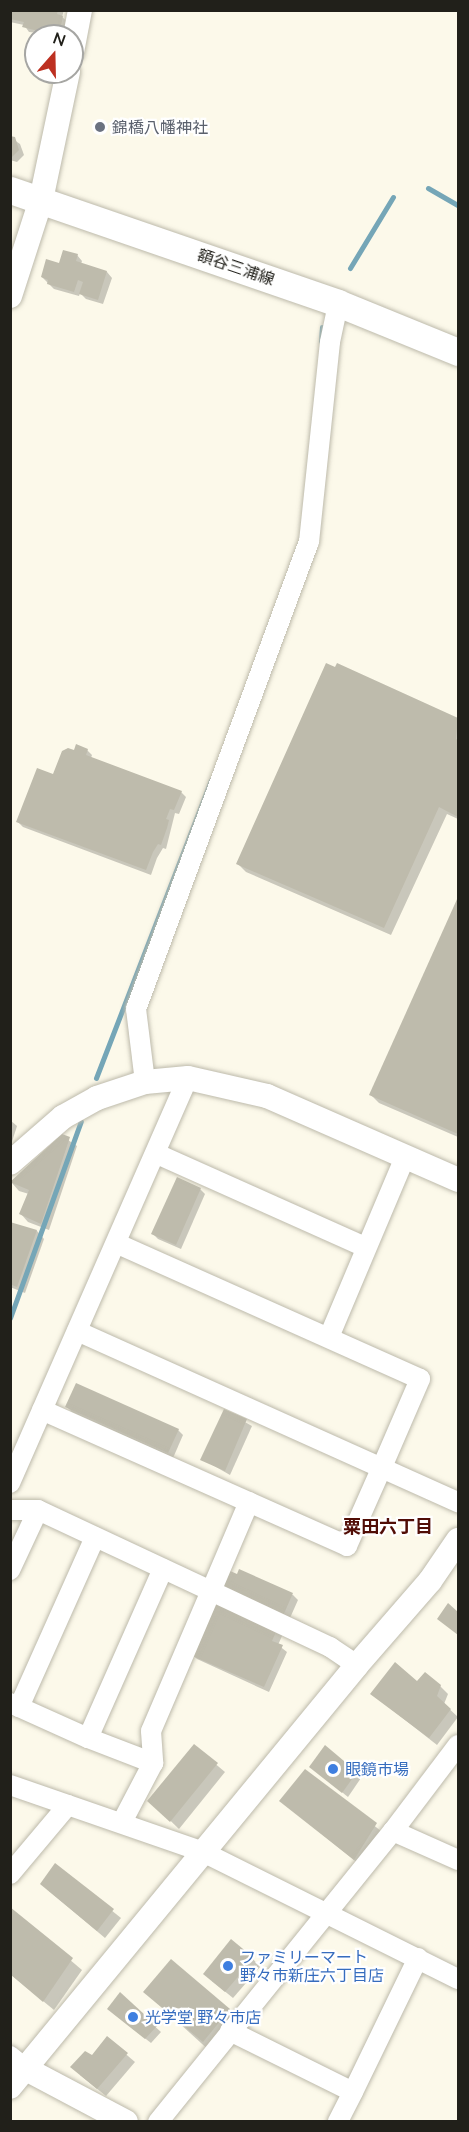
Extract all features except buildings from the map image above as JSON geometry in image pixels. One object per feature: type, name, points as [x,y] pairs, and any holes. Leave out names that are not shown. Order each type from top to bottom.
[{"type":"main road","name":"額谷三浦線","points":[[10,190],[338,303],[459,352]]},
{"type":"street","points":[[10,296],[41,200],[65,84]]},
{"type":"street","points":[[145,1082],[136,1009],[309,542],[330,342],[338,303]]},
{"type":"street","points":[[10,1483],[157,1154],[188,1078]]},
{"type":"street","points":[[10,1163],[63,1117],[97,1098],[145,1082],[188,1078],[267,1096],[459,1180]]},
{"type":"street","points":[[157,1154],[365,1247]]},
{"type":"street","points":[[329,1337],[405,1156]]},
{"type":"street","points":[[42,1410],[347,1546],[420,1379],[116,1243]]},
{"type":"street","points":[[77,1331],[459,1502]]},
{"type":"street","points":[[122,1822],[153,1763],[151,1731],[249,1502]]},
{"type":"street","points":[[10,1510],[38,1510],[330,1647],[357,1665]]},
{"type":"street","points":[[10,1570],[38,1510]]},
{"type":"street","points":[[95,1537],[15,1705],[87,1738],[153,1763]]},
{"type":"street","points":[[126,2121],[16,2070],[203,1852],[357,1665],[430,1581],[459,1540]]},
{"type":"street","points":[[87,1738],[164,1569]]},
{"type":"street","points":[[158,2121],[393,1831],[459,1745]]},
{"type":"street","points":[[10,1785],[203,1852],[459,1979]]},
{"type":"street","points":[[10,1874],[68,1805]]},
{"type":"street","points":[[393,1831],[459,1860]]},
{"type":"street","points":[[338,2121],[418,1958]]},
{"type":"street","points":[[230,2031],[353,2092]]},
{"type":"waterway","points":[[428,188],[458,205]]},
{"type":"waterway","points":[[350,268],[393,197]]},
{"type":"waterway","points":[[321,341],[322,327]]},
{"type":"waterway","points":[[96,1078],[211,780]]},
{"type":"waterway","points":[[10,1318],[81,1121]]},
{"type":"place","name":"錦橋八幡神社","points":[[100,127]]},
{"type":"place","name":"眼鏡市場","points":[[333,1769]]},
{"type":"place","name":"ファミリーマート 野々市新庄六丁目店","points":[[228,1966]]},
{"type":"place","name":"光学堂 野々市店","points":[[133,2017]]},
{"type":"district","name":"粟田六丁目","points":[[388,1527]]}]
